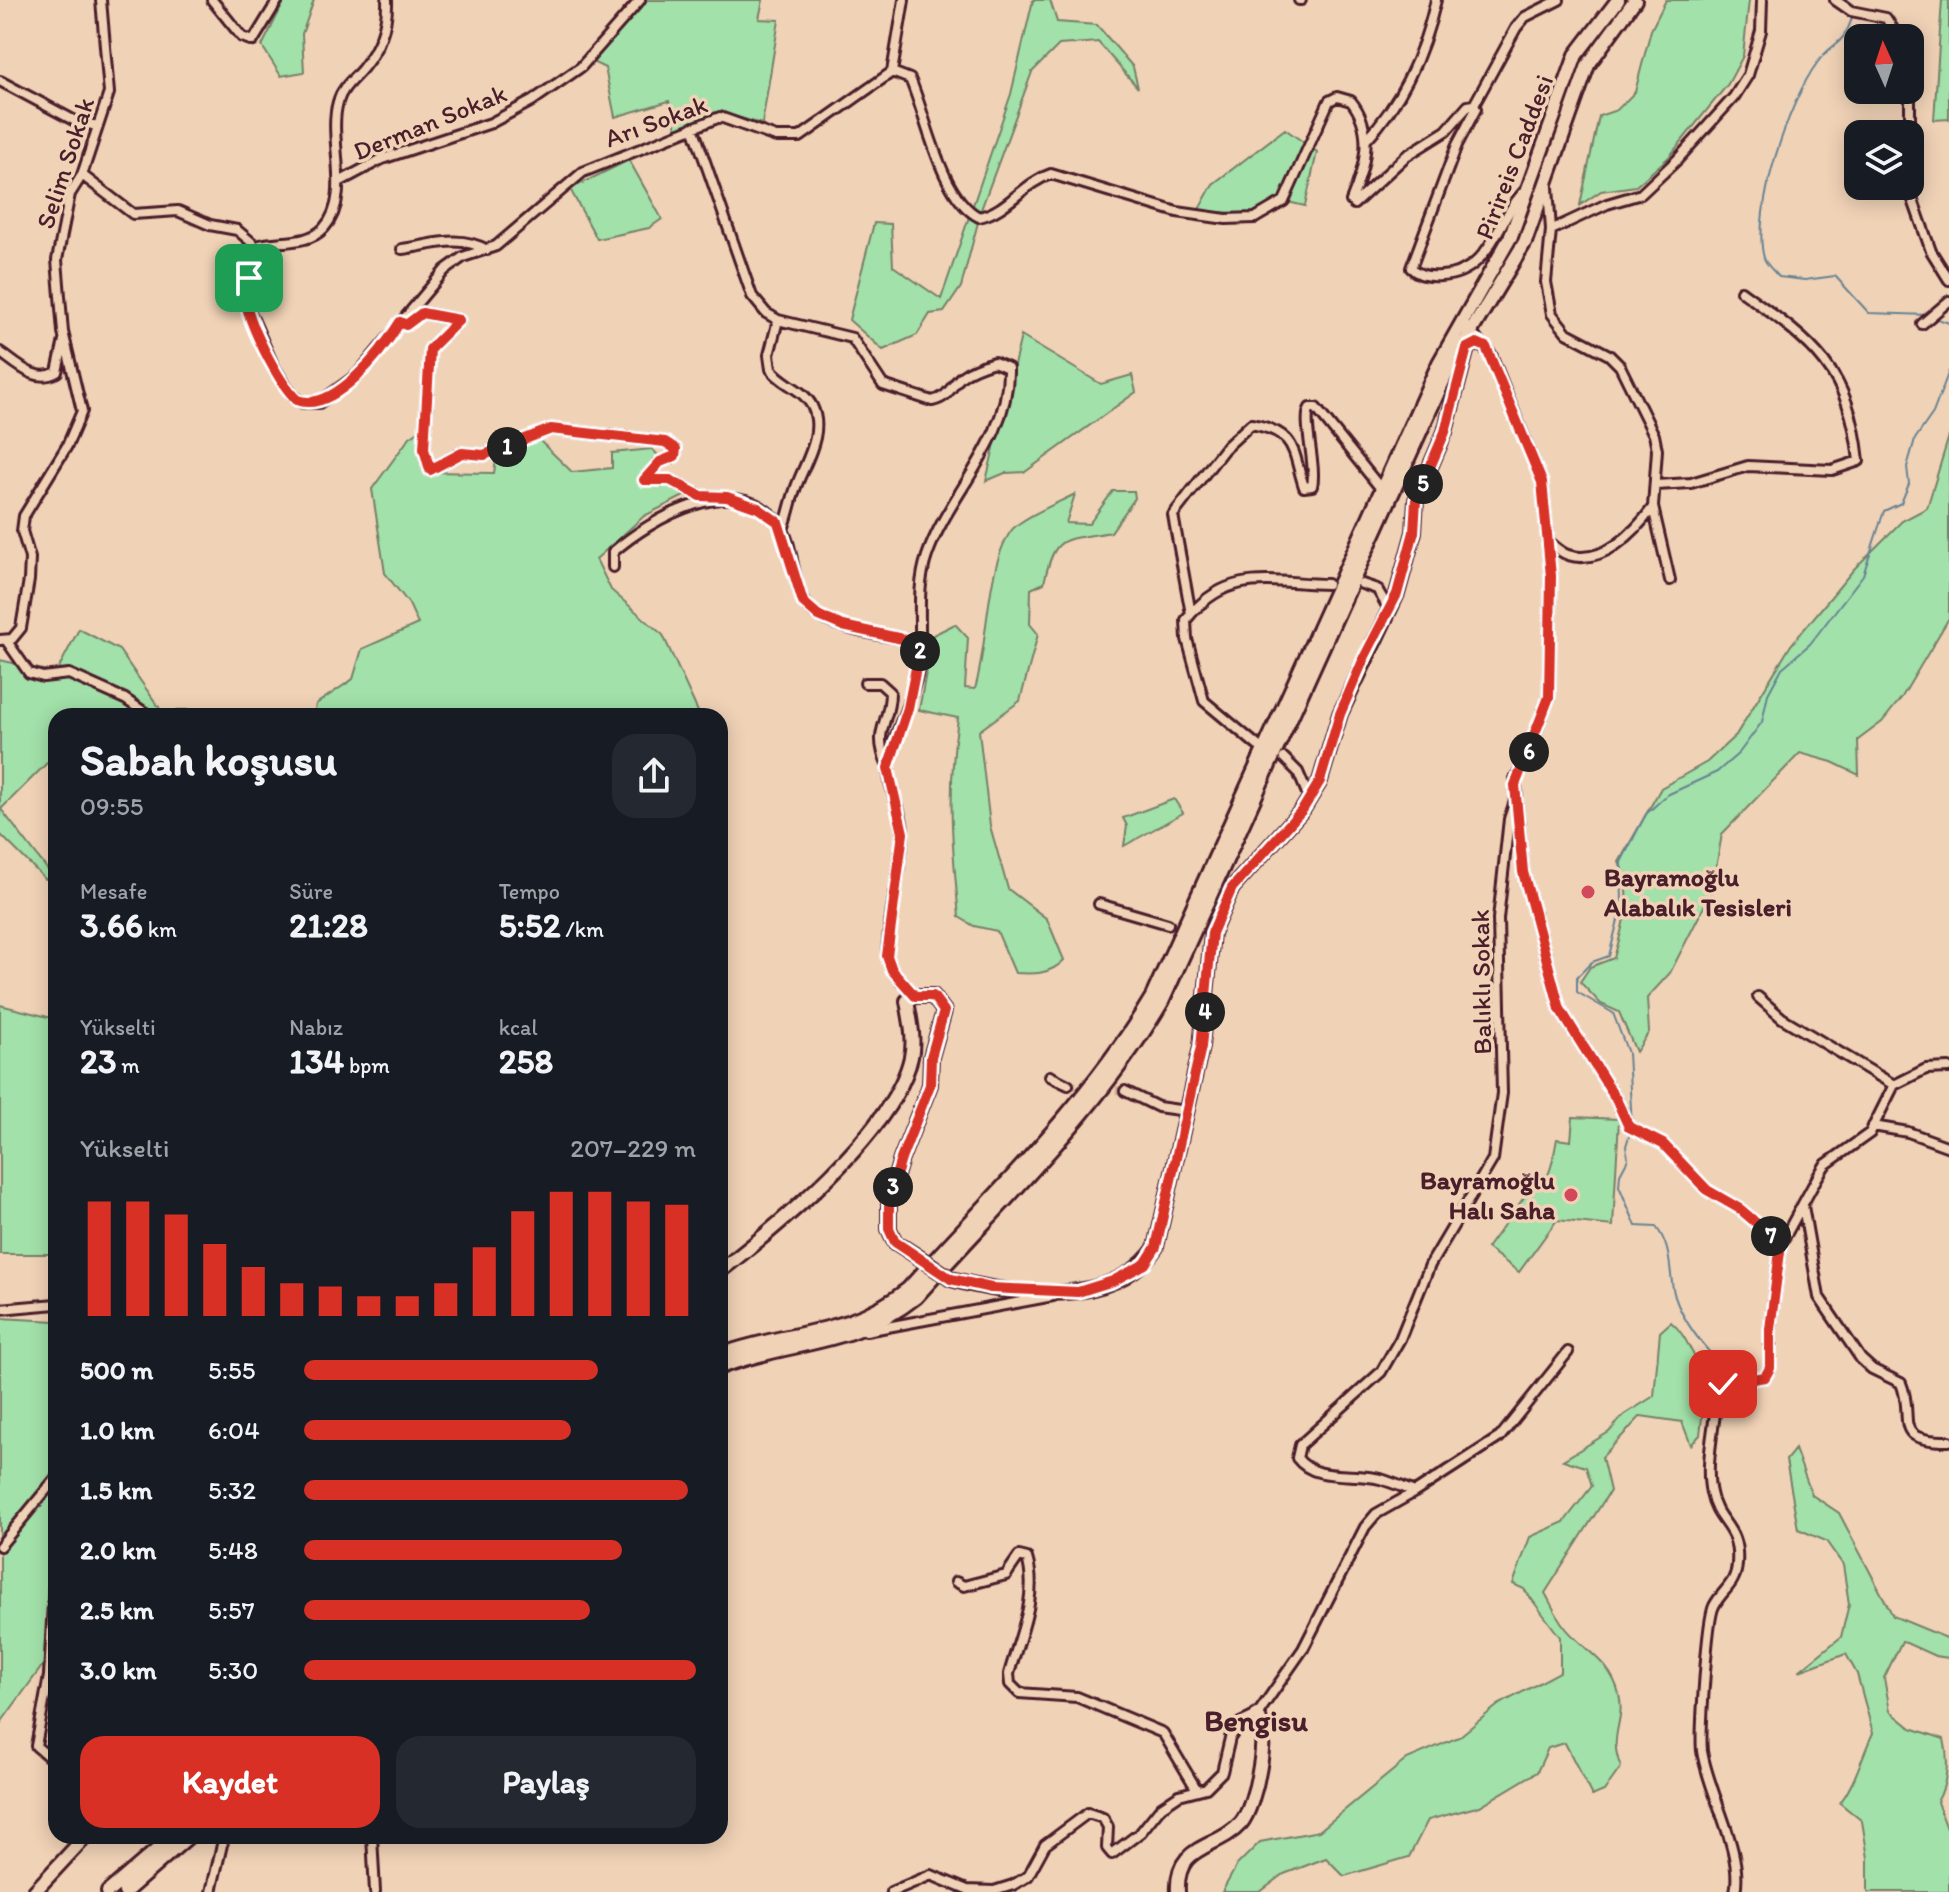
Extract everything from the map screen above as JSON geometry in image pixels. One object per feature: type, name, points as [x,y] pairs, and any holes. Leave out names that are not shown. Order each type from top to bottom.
[{"type":"main road","name":"Pirireis Caddesi","points":[[1469,333],[1511,236],[1576,55],[1618,0]]},
{"type":"main road","name":"Pirireis Caddesi","points":[[1469,333],[1525,242],[1588,65],[1635,0]]},
{"type":"main road","points":[[728,1353],[858,1321],[885,1307],[908,1289],[1077,1101],[1131,1032],[1152,997],[1439,363],[1469,333]]},
{"type":"main road","points":[[728,1265],[795,1212],[847,1157],[889,1103],[911,1058],[912,1030],[907,1001],[915,996],[933,996],[944,1011],[931,1057],[930,1085],[889,1199],[889,1229],[895,1242],[951,1279],[991,1288],[1069,1292],[1113,1281],[1145,1264],[1156,1247],[1201,1047],[1207,932],[1232,888],[1320,781],[1340,714],[1365,656],[1390,611],[1414,532],[1416,500],[1445,432],[1469,333]]},
{"type":"main road","points":[[728,1365],[859,1332],[891,1317],[916,1297],[1086,1108],[1141,1038],[1162,1002],[1449,368],[1469,333]]},
{"type":"main road","points":[[1178,1892],[1177,1878],[1188,1858],[1234,1830],[1244,1819],[1264,1733],[1257,1715]]},
{"type":"main road","points":[[34,1892],[79,1844]]},
{"type":"main road","points":[[108,1892],[164,1844]]},
{"type":"main road","points":[[125,1892],[180,1844]]},
{"type":"street","name":"Selim Sokak","points":[[3,640],[18,635],[29,580],[30,558],[22,531],[24,516],[67,446],[82,411],[65,338],[57,260],[70,194],[82,175],[110,83],[101,0]]},
{"type":"street","points":[[212,0],[242,37],[253,41],[278,0]]},
{"type":"street","points":[[82,175],[133,214],[178,211],[210,225],[237,230],[256,246],[301,240],[323,229],[332,212],[339,182],[335,127],[338,100],[347,84],[362,70],[385,30],[387,0]]},
{"type":"street","name":"Derman Sokak","points":[[339,182],[382,159],[491,123],[532,101],[581,67],[640,0]]},
{"type":"street","points":[[904,0],[892,72],[910,79],[942,166],[961,200],[979,217],[993,214],[1038,178],[1062,174],[1093,188],[1177,212],[1226,219],[1255,218],[1284,201],[1329,101],[1337,97],[1351,101],[1363,120],[1366,140],[1361,179],[1351,201],[1354,204],[1406,156],[1446,131],[1468,106],[1474,105]]},
{"type":"street","points":[[1366,140],[1398,98],[1415,66],[1436,0]]},
{"type":"street","points":[[1559,0],[1525,17],[1516,28],[1474,105],[1476,109],[1457,145],[1411,268],[1421,275],[1441,276],[1461,272],[1494,243],[1515,200],[1528,188],[1548,184],[1551,230],[1546,282],[1552,314],[1567,333],[1609,355],[1620,366],[1654,435],[1656,485],[1653,507],[1670,580]]},
{"type":"street","points":[[1551,230],[1607,204],[1641,194],[1677,160],[1734,97],[1748,75],[1761,31],[1762,0]]},
{"type":"street","points":[[1835,0],[1854,11],[1886,18],[1890,24]]},
{"type":"street","name":"Arı Sokak","points":[[256,246],[245,299],[274,367],[297,400],[319,403],[345,387],[445,270],[463,257],[487,250],[507,238],[541,204],[583,172],[693,127],[727,117],[776,137],[800,137],[892,72]]},
{"type":"street","points":[[0,81],[77,122],[98,126]]},
{"type":"street","points":[[693,127],[732,231],[743,278],[759,304],[778,320],[852,338],[883,385],[932,401],[948,394],[962,376],[982,365],[994,362],[1008,368],[985,455],[943,518],[926,559],[920,591],[921,643],[911,696],[888,768]]},
{"type":"street","points":[[1913,200],[1931,251],[1949,280]]},
{"type":"street","points":[[402,249],[449,240],[472,242],[487,250]]},
{"type":"street","points":[[1656,485],[1691,483],[1748,466],[1832,470],[1859,461],[1855,424],[1827,363],[1808,339],[1741,291]]},
{"type":"street","points":[[1928,319],[1949,301]]},
{"type":"street","points":[[400,322],[406,325],[422,313],[459,320],[430,349],[424,449],[430,470],[462,453],[484,455],[528,435],[551,429],[665,442],[676,449],[675,456],[660,462],[644,480],[670,480],[700,496],[727,497],[758,508],[778,522],[803,602],[819,616],[843,626],[921,643]]},
{"type":"street","points":[[778,320],[769,355],[771,369],[804,394],[814,408],[815,424],[811,454],[795,490],[782,533]]},
{"type":"street","name":"Balıklı Sokak","points":[[1469,333],[1491,354],[1542,482],[1551,576],[1549,697],[1523,767],[1515,778],[1523,872],[1560,1009],[1632,1129],[1663,1144],[1707,1190],[1740,1209],[1781,1244]]},
{"type":"street","points":[[0,352],[37,376],[47,378],[57,372],[65,338]]},
{"type":"street","points":[[1191,614],[1184,561],[1173,515],[1224,449],[1251,424],[1280,433],[1291,444],[1298,457],[1301,482],[1308,489],[1314,479],[1307,411],[1316,408],[1382,490]]},
{"type":"street","points":[[613,567],[613,552],[658,520],[693,504],[727,497]]},
{"type":"street","points":[[1547,540],[1567,555],[1593,556],[1637,530],[1653,507]]},
{"type":"street","points":[[1258,746],[1204,701],[1187,639],[1186,620],[1206,596],[1239,581],[1327,584]]},
{"type":"street","points":[[1362,584],[1377,589],[1390,611]]},
{"type":"street","points":[[3,640],[29,673],[43,677],[69,674],[138,708]]},
{"type":"street","points":[[865,683],[880,683],[890,692],[890,703],[879,729],[881,750],[903,833],[887,956],[892,970],[915,996]]},
{"type":"street","points":[[1284,758],[1298,772],[1309,798]]},
{"type":"street","name":"Balıklı Sokak","points":[[1415,1492],[1379,1478],[1317,1472],[1303,1466],[1297,1458],[1300,1445],[1381,1372],[1400,1339],[1430,1265],[1493,1159],[1502,1093],[1502,1025],[1497,978],[1501,868],[1509,819],[1517,795]]},
{"type":"street","points":[[1099,904],[1168,924]]},
{"type":"street","points":[[1758,997],[1782,1018],[1894,1085]]},
{"type":"street","points":[[1735,1892],[1731,1852],[1702,1752],[1703,1700],[1714,1606],[1736,1577],[1737,1562],[1737,1537],[1715,1508],[1710,1491],[1710,1438],[1717,1421],[1717,1391],[1723,1384],[1765,1377],[1770,1368],[1770,1329],[1781,1244],[1825,1165],[1859,1144],[1873,1126],[1894,1085],[1926,1069],[1949,1068]]},
{"type":"street","points":[[1050,1076],[1068,1085]]},
{"type":"street","points":[[1125,1091],[1158,1107],[1186,1111]]},
{"type":"street","points":[[1873,1126],[1908,1132],[1949,1147]]},
{"type":"street","points":[[1803,1205],[1819,1297],[1861,1359],[1872,1369],[1901,1383],[1907,1427],[1912,1434],[1924,1440],[1949,1441]]},
{"type":"street","points":[[859,1332],[1023,1304],[1069,1292]]},
{"type":"street","points":[[0,1309],[48,1305]]},
{"type":"street","points":[[891,1892],[931,1875],[967,1890],[994,1891],[1013,1885],[1028,1876],[1045,1845],[1088,1813],[1103,1818],[1108,1827],[1107,1848],[1112,1854],[1141,1832],[1161,1807],[1179,1795],[1206,1788],[1222,1772],[1230,1738],[1240,1723],[1257,1715],[1303,1649],[1365,1527],[1376,1514],[1500,1437],[1568,1352]]},
{"type":"street","points":[[0,1546],[48,1488]]},
{"type":"street","points":[[956,1582],[960,1587],[1006,1575],[1019,1556],[1027,1558],[1029,1606],[1009,1674],[1010,1684],[1019,1693],[1032,1696],[1077,1697],[1163,1733],[1197,1790]]},
{"type":"street","points":[[48,1680],[35,1733],[36,1746],[48,1756]]},
{"type":"street","points":[[211,1892],[222,1844]]},
{"type":"street","points":[[372,1844],[375,1892]]},
{"type":"green space","points":[[285,0],[314,0],[302,34],[304,72],[281,76],[262,46]]},
{"type":"green space","points":[[647,0],[763,0],[759,19],[779,20],[762,124],[726,114],[677,131],[669,101],[615,117],[605,68],[590,61]]},
{"type":"green space","points":[[1033,0],[1050,0],[1057,22],[1097,25],[1133,67],[1138,88],[1098,42],[1059,45],[1032,72],[982,207],[961,287],[944,312],[930,314],[917,335],[883,350],[849,320],[874,223],[891,224],[893,266],[941,299],[1011,94]]},
{"type":"green space","points":[[1666,0],[1749,0],[1743,56],[1728,84],[1669,157],[1636,186],[1601,191],[1580,205],[1599,116],[1617,110],[1635,92],[1651,30]]},
{"type":"green space","points":[[1942,0],[1949,0],[1949,119],[1934,120]]},
{"type":"green space","points":[[1285,129],[1317,152],[1305,206],[1279,200],[1255,214],[1198,211],[1213,184]]},
{"type":"green space","points":[[629,160],[662,219],[649,228],[597,239],[570,189]]},
{"type":"green space","points":[[1021,336],[1101,384],[1132,375],[1136,392],[1025,472],[1005,473],[986,481]]},
{"type":"green space","points":[[420,430],[426,472],[494,473],[496,460],[538,439],[572,472],[612,468],[612,453],[652,449],[660,457],[648,471],[652,477],[688,494],[644,516],[596,559],[611,590],[663,635],[696,708],[315,708],[316,704],[353,679],[362,649],[418,624],[409,604],[385,573],[372,489],[410,437]]},
{"type":"green space","points":[[1949,436],[1949,618],[1902,697],[1882,722],[1858,740],[1859,775],[1832,762],[1800,753],[1722,834],[1712,891],[1670,973],[1647,998],[1649,1032],[1636,1052],[1619,1012],[1601,1004],[1580,982],[1590,967],[1614,958],[1626,898],[1619,862],[1661,788],[1707,762],[1736,735],[1791,645],[1854,569],[1902,521],[1927,508]]},
{"type":"green space","points":[[1113,491],[1134,491],[1135,498],[1111,532],[1064,542],[1052,555],[1044,583],[1031,589],[1030,624],[1038,634],[1020,701],[979,731],[990,826],[1008,889],[1047,919],[1064,960],[1047,971],[1015,973],[997,931],[974,926],[959,917],[952,818],[958,718],[919,710],[933,635],[955,624],[968,638],[965,688],[975,689],[992,585],[1003,546],[1011,531],[1031,516],[1075,494],[1066,523],[1089,524]]},
{"type":"green space","points":[[79,629],[119,650],[159,708],[48,708],[48,762],[1,809],[48,870],[48,879],[45,879],[0,834],[0,660],[56,673]]},
{"type":"green space","points":[[1174,799],[1183,813],[1124,846],[1127,826],[1123,818]]},
{"type":"green space","points":[[0,1005],[48,1017],[48,1254],[0,1254]]},
{"type":"green space","name":"Bayramoğlu Halı Saha","points":[[1573,1117],[1619,1119],[1613,1226],[1557,1220],[1519,1272],[1487,1248],[1528,1192],[1542,1185],[1552,1163],[1557,1139],[1571,1141]]},
{"type":"green space","points":[[0,1318],[48,1321],[48,1658],[0,1724]]},
{"type":"green space","points":[[1671,1322],[1704,1372],[1719,1372],[1705,1390],[1700,1435],[1691,1445],[1682,1422],[1641,1416],[1602,1457],[1610,1491],[1545,1593],[1564,1626],[1609,1672],[1619,1694],[1621,1704],[1616,1746],[1621,1767],[1604,1791],[1592,1796],[1565,1743],[1548,1748],[1537,1772],[1480,1806],[1428,1820],[1409,1857],[1344,1876],[1326,1858],[1284,1874],[1260,1892],[1222,1892],[1237,1865],[1260,1842],[1319,1831],[1407,1759],[1459,1737],[1498,1705],[1560,1672],[1560,1637],[1524,1589],[1513,1584],[1530,1537],[1564,1522],[1592,1486],[1586,1467],[1563,1460],[1609,1432],[1624,1415],[1654,1396],[1660,1332]]},
{"type":"green space","points":[[1795,1449],[1812,1495],[1839,1513],[1893,1616],[1949,1639],[1949,1658],[1935,1656],[1902,1641],[1884,1678],[1890,1711],[1911,1728],[1944,1739],[1946,1771],[1937,1802],[1949,1834],[1949,1892],[1868,1892],[1868,1858],[1862,1821],[1840,1803],[1873,1733],[1857,1674],[1846,1654],[1799,1671],[1841,1637],[1849,1604],[1843,1565],[1826,1541],[1798,1529],[1786,1460]]},
{"type":"waterway","points":[[1848,0],[1855,9]]},
{"type":"waterway","points":[[1853,15],[1845,34],[1823,55],[1806,80],[1784,129],[1763,213],[1761,238],[1764,258],[1779,277],[1805,280],[1835,276],[1869,313],[1929,315]]},
{"type":"waterway","points":[[1935,318],[1949,323]]},
{"type":"waterway","points":[[1632,1127],[1628,1053],[1613,1013],[1577,992],[1577,977],[1592,962],[1609,956],[1622,904],[1621,862],[1646,814],[1667,795],[1717,772],[1739,753],[1762,722],[1768,694],[1782,668],[1810,644],[1863,575],[1884,511],[1901,503],[1909,484],[1907,467],[1915,439],[1933,413],[1949,371]]},
{"type":"waterway","points":[[1630,1133],[1626,1146],[1628,1159],[1620,1174],[1619,1186],[1636,1226],[1656,1227],[1661,1234],[1679,1306],[1694,1333],[1713,1356]]},
{"type":"tunnel","points":[[1168,924],[1202,932]]},
{"type":"tunnel","points":[[1068,1085],[1125,1091]]},
{"type":"place","name":"Bayramoğlu Alabalık Tesisleri","points":[[1588,892]]},
{"type":"place","name":"Bayramoğlu Halı Saha","points":[[1571,1195]]},
{"type":"district","name":"Bengisu","points":[[1256,1720]]},
{"type":"route","points":[[249,278],[245,292],[249,310],[274,367],[297,400],[319,403],[345,387],[389,339],[400,322],[406,325],[422,313],[459,320],[430,349],[424,449],[430,470],[462,453],[484,455],[501,450],[528,435],[551,429],[665,442],[676,449],[675,456],[660,462],[644,480],[670,480],[700,496],[727,497],[758,508],[778,522],[803,602],[819,616],[843,626],[921,643],[918,671],[888,768],[903,833],[898,861],[897,898],[887,935],[887,956],[892,970],[915,996],[933,996],[944,1011],[931,1057],[930,1085],[889,1199],[889,1229],[895,1242],[951,1279],[991,1288],[1035,1291],[1078,1292],[1113,1281],[1145,1264],[1156,1247],[1201,1047],[1212,933],[1232,888],[1303,809],[1320,781],[1340,714],[1397,594],[1414,532],[1416,500],[1445,432],[1467,348],[1477,343],[1486,347],[1542,482],[1551,576],[1549,697],[1539,729],[1515,778],[1515,785],[1523,872],[1560,1009],[1616,1099],[1629,1127],[1663,1144],[1707,1190],[1740,1209],[1781,1244],[1770,1329],[1770,1368],[1765,1377],[1723,1384]]}]
